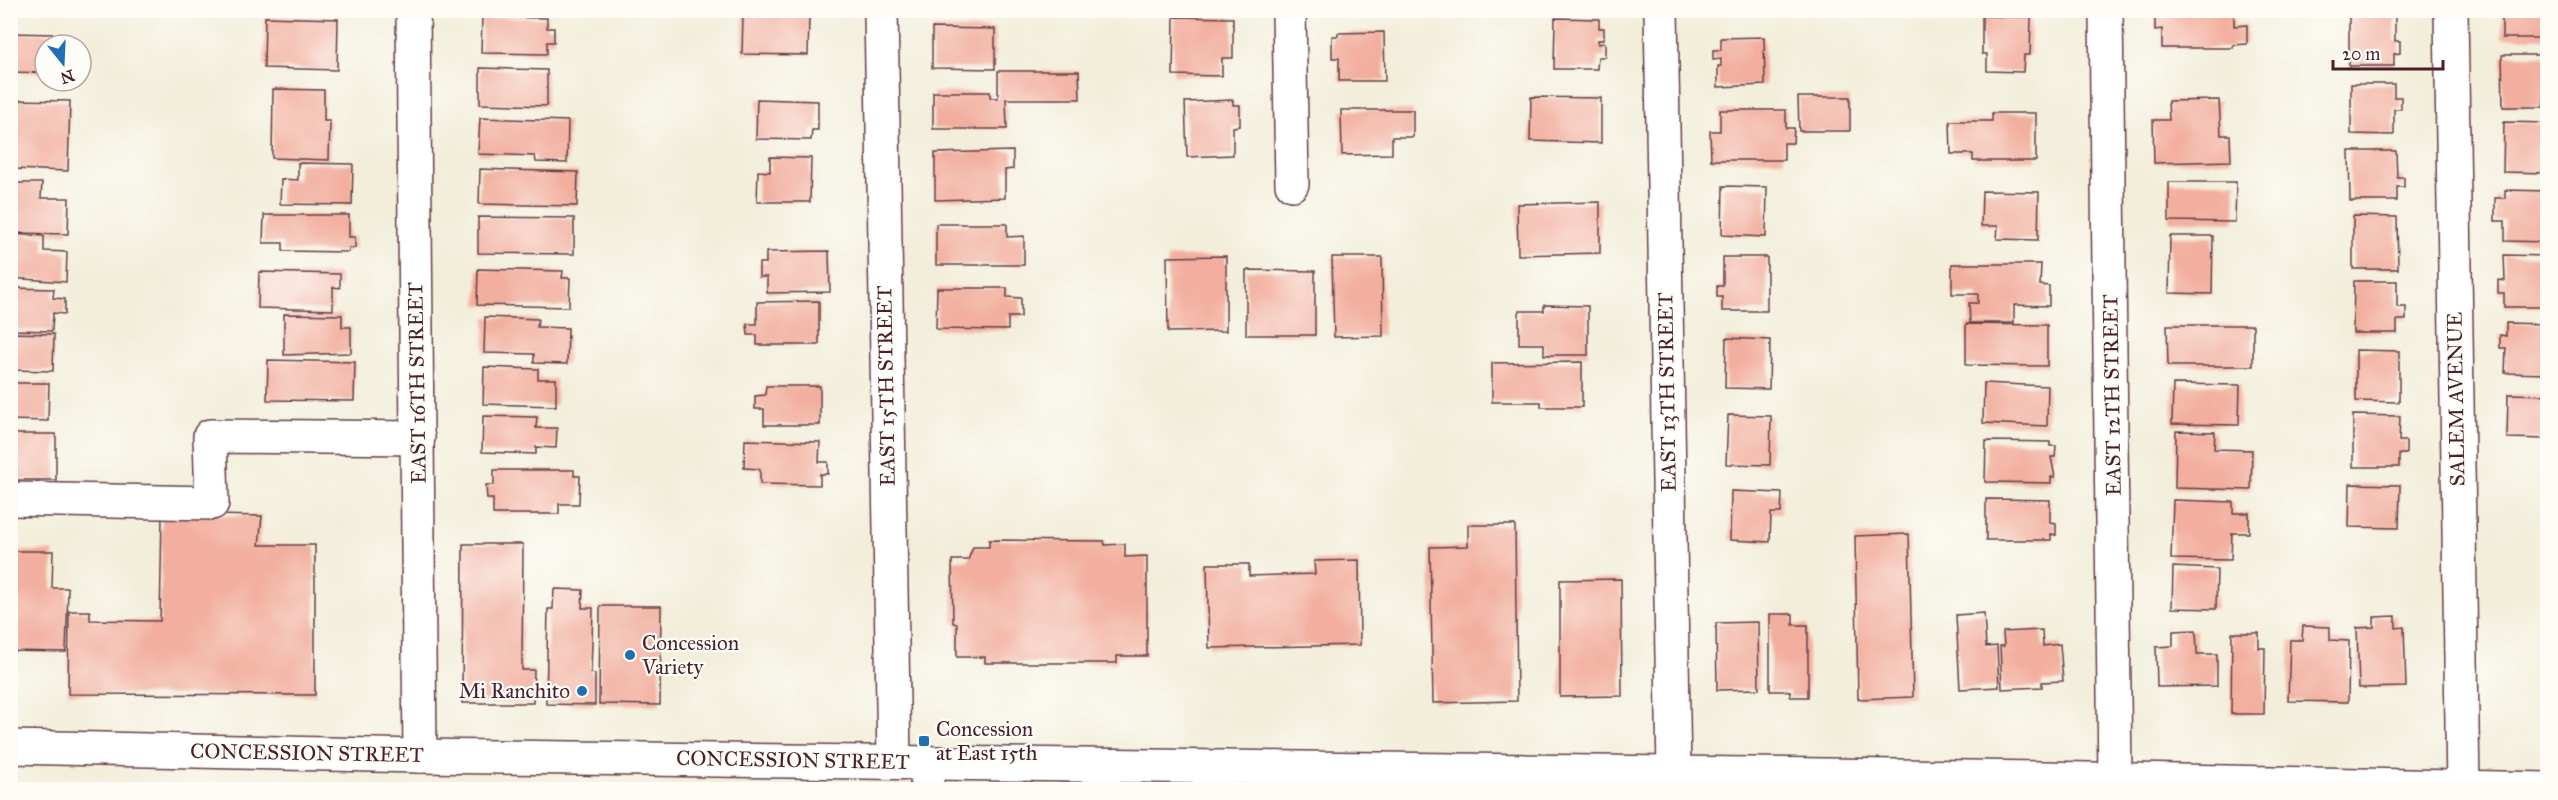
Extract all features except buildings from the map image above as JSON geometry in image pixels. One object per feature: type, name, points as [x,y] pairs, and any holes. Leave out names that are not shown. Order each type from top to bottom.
[{"type":"street","name":"EAST 16TH STREET","points":[[413,10],[420,756]]},
{"type":"street","name":"EAST 15TH STREET","points":[[881,10],[894,761]]},
{"type":"street","points":[[1289,10],[1292,184]]},
{"type":"street","name":"EAST 13TH STREET","points":[[1661,10],[1674,774]]},
{"type":"street","name":"EAST 12TH STREET","points":[[2106,10],[2115,780]]},
{"type":"street","name":"SALEM AVENUE","points":[[2451,10],[2463,788]]},
{"type":"street","points":[[10,499],[212,503],[210,436],[418,438]]},
{"type":"street","name":"CONCESSION STREET","points":[[10,747],[420,756],[894,761],[927,776],[1674,774],[2547,789]]},
{"type":"place","name":"Concession Variety","points":[[630,655]]},
{"type":"place","name":"Mi Ranchito","points":[[582,691]]},
{"type":"place","name":"Concession at East 15th","points":[[924,741]]}]
